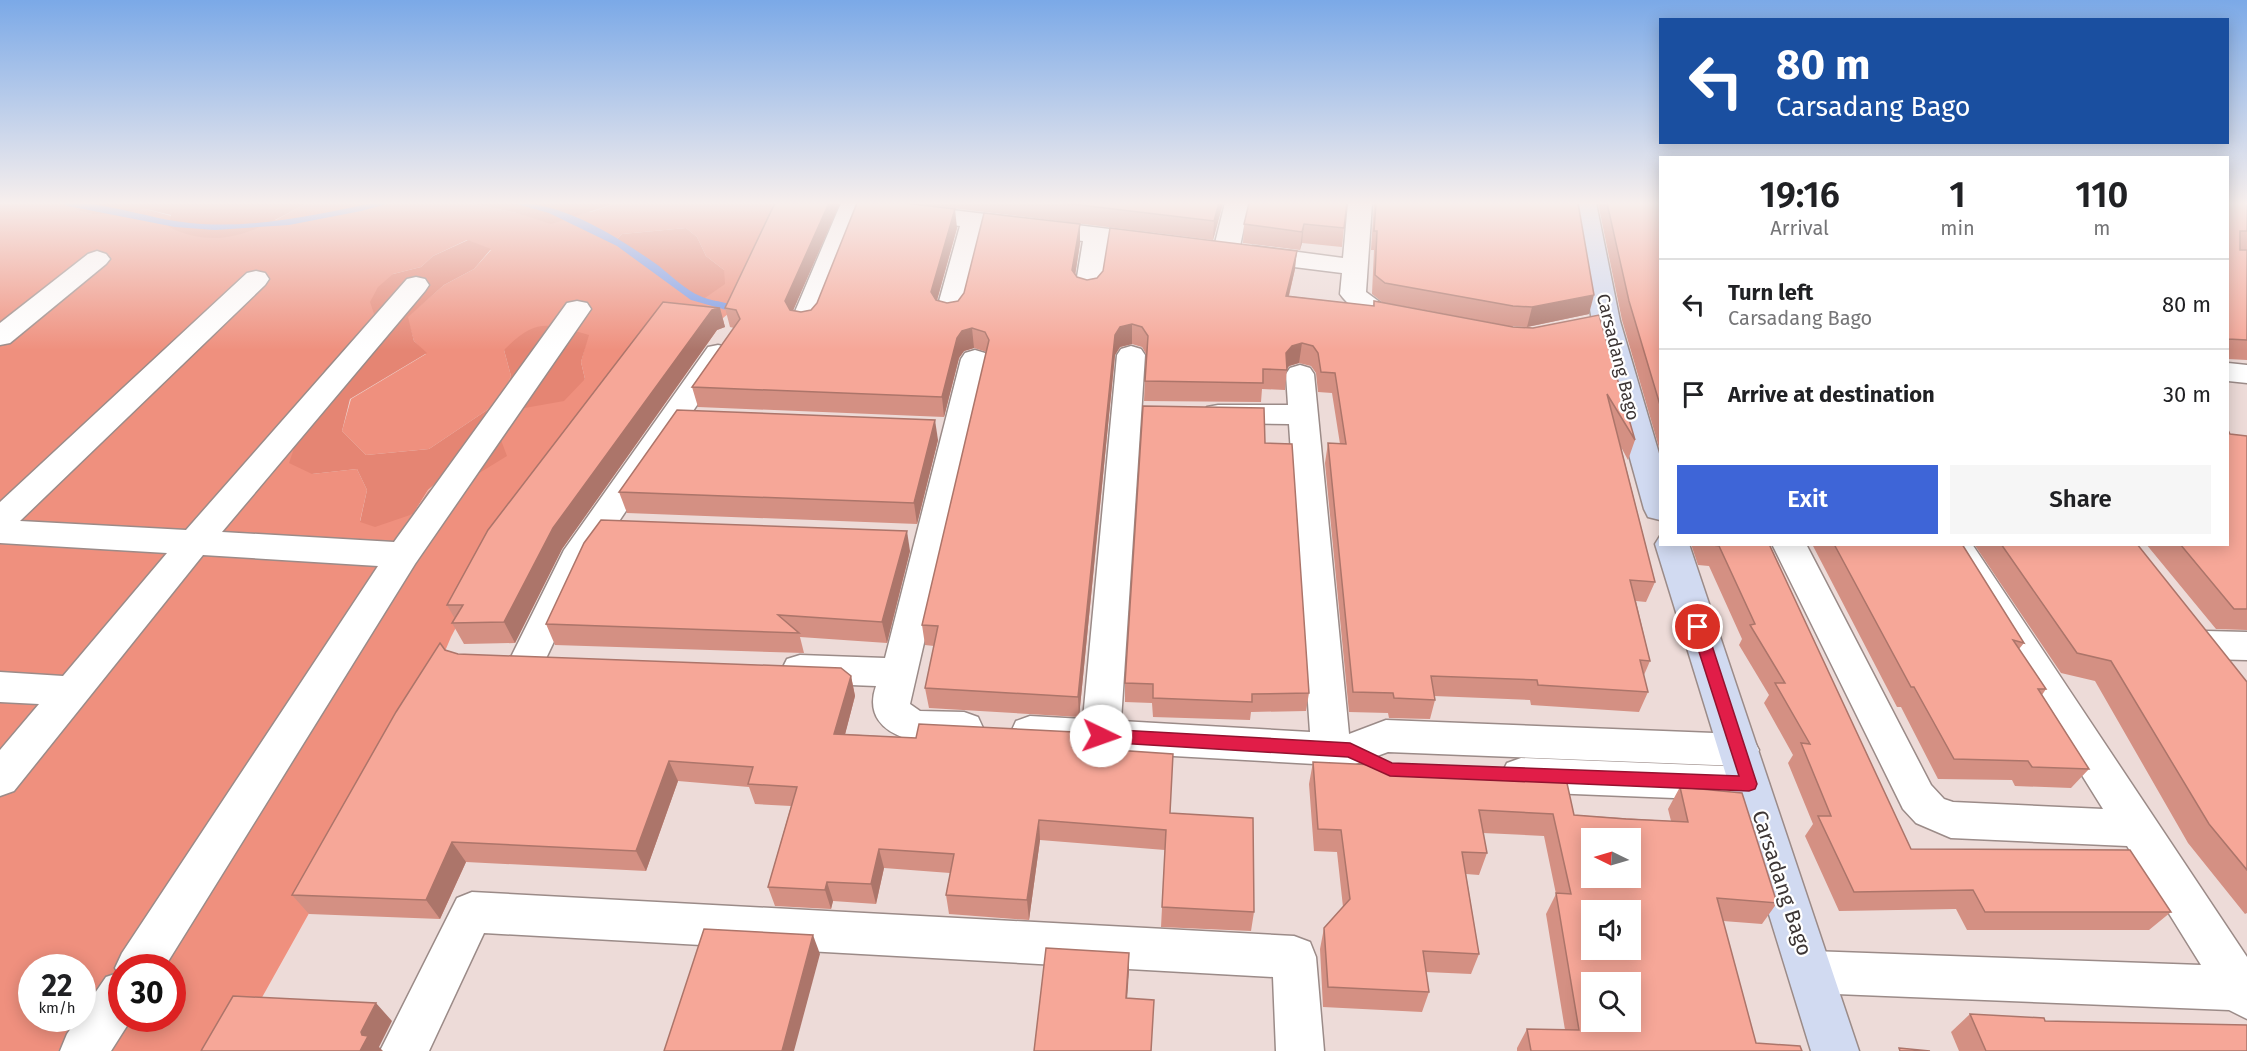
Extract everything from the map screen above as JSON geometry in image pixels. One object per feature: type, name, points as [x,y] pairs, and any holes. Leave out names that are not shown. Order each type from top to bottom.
[{"type":"street","points":[[805,321],[833,252]]},
{"type":"street","points":[[950,312],[966,252]]},
{"type":"street","points":[[1088,289],[1094,252]]},
{"type":"street","points":[[1235,252],[1356,267]]},
{"type":"street","points":[[1357,252],[1353,294],[1372,310],[1430,322]]},
{"type":"street","name":"Carsadang Bago","points":[[1589,252],[1596,323],[1659,507]]},
{"type":"street","points":[[0,337],[97,259]]},
{"type":"street","points":[[0,521],[256,279]]},
{"type":"street","points":[[0,779],[194,543],[416,285]]},
{"type":"street","points":[[147,954],[403,555],[577,309]]},
{"type":"street","points":[[528,659],[576,559],[729,337]]},
{"type":"street","points":[[1101,736],[1138,412],[1131,355]]},
{"type":"street","points":[[975,359],[946,428],[932,538],[900,673],[890,703],[895,716],[910,725],[1340,750],[1390,770],[1744,767]]},
{"type":"street","points":[[2229,372],[2247,374]]},
{"type":"street","points":[[1300,374],[1340,750]]},
{"type":"street","points":[[1185,413],[1303,416]]},
{"type":"street","points":[[672,418],[708,419]]},
{"type":"street","points":[[599,526],[634,528]]},
{"type":"street","points":[[0,531],[403,555]]},
{"type":"street","points":[[896,536],[932,538]]},
{"type":"street","name":"Carsadang Bago","points":[[1673,546],[1835,1051]]},
{"type":"street","points":[[1791,546],[1917,797],[1930,811],[1951,820],[2138,829]]},
{"type":"street","points":[[1955,546],[2245,992]]},
{"type":"street","points":[[2184,618],[2233,679]]},
{"type":"street","points":[[2206,645],[2247,646]]},
{"type":"street","points":[[772,668],[900,673]]},
{"type":"street","points":[[0,687],[73,691]]},
{"type":"street","points":[[404,1051],[472,912],[1294,957],[1300,1051]]},
{"type":"street","points":[[1811,972],[2245,992]]},
{"type":"street","points":[[84,1051],[108,1014]]},
{"type":"shaded area","points":[[0,252],[441,252],[421,267],[393,274],[367,328],[354,344],[319,377],[326,397],[312,474],[357,469],[367,490],[360,521],[413,514],[428,491],[455,466],[481,430],[519,409],[585,379],[581,362],[588,335],[504,350],[511,376],[499,402],[429,449],[366,455],[342,431],[351,399],[426,354],[414,341],[407,317],[444,285],[474,269],[489,252],[657,252],[724,270],[704,252],[764,252],[739,305],[723,318],[500,543],[451,637],[412,729],[232,1051],[0,1051]]},
{"type":"shaded area","points":[[442,252],[488,252],[474,269],[444,285],[408,317],[414,341],[427,353],[350,399],[342,431],[366,455],[429,449],[499,402],[511,376],[504,350],[515,339],[534,328],[552,326],[589,335],[581,362],[585,379],[564,401],[519,409],[481,430],[501,440],[507,456],[476,475],[455,466],[428,490],[413,514],[375,527],[360,522],[367,490],[357,469],[312,474],[289,463],[299,433],[326,397],[319,377],[355,343],[375,317],[370,302],[378,287],[393,274],[421,267],[433,256]]},
{"type":"shaded area","points":[[631,252],[704,252],[724,270],[725,284],[702,300],[695,298]]},
{"type":"building","points":[[752,252],[807,252],[785,301],[790,310],[801,312],[811,310],[817,303],[837,252],[943,252],[931,292],[936,300],[947,303],[958,301],[964,293],[974,252],[1075,252],[1072,270],[1077,277],[1087,280],[1097,278],[1103,271],[1106,252],[1297,252],[1286,296],[1374,306],[1374,301],[1513,327],[1533,328],[1599,315],[1635,440],[1607,394],[1655,582],[1630,580],[1650,661],[1640,660],[1648,692],[1538,685],[1537,680],[1431,676],[1435,700],[1394,698],[1393,693],[1353,692],[1328,443],[1346,444],[1335,373],[1321,372],[1318,353],[1313,346],[1302,343],[1292,346],[1286,353],[1287,370],[1263,369],[1263,383],[1145,381],[1148,336],[1142,327],[1132,324],[1120,327],[1115,335],[1078,697],[925,688],[938,626],[922,625],[989,340],[985,332],[972,328],[962,331],[957,338],[942,397],[692,387],[740,319],[736,310],[725,308]]},
{"type":"building","points":[[1376,252],[1587,252],[1594,295],[1532,307],[1513,306],[1385,283],[1375,275]]},
{"type":"building","points":[[1618,252],[1659,252],[1659,402],[1629,301]]},
{"type":"building","points":[[2229,252],[2247,252],[2247,340],[2229,339]]},
{"type":"building","points":[[663,302],[720,308],[712,310],[553,528],[504,622],[452,623],[463,605],[447,605],[488,530]]},
{"type":"building","points":[[1143,406],[1264,408],[1265,443],[1292,444],[1309,693],[1252,694],[1252,702],[1153,698],[1153,684],[1125,683]]},
{"type":"building","points":[[677,410],[935,420],[914,503],[619,492]]},
{"type":"building","points":[[2229,432],[2247,436],[2247,609],[2234,609],[2182,546],[2229,546]]},
{"type":"building","points":[[601,520],[907,531],[882,622],[778,615],[799,633],[546,624],[584,543]]},
{"type":"building","points":[[1719,546],[1770,546],[1911,849],[2130,850],[2171,912],[1985,912],[1973,890],[1854,892],[1818,816],[1831,816],[1801,743],[1810,744],[1775,683],[1785,683],[1750,625],[1755,624]]},
{"type":"building","points":[[1835,546],[1963,546],[2024,643],[2013,640],[2046,689],[2038,689],[2089,769],[2032,767],[2028,761],[1954,759],[1914,687],[1911,687]]},
{"type":"building","points":[[2002,546],[2139,546],[2247,682],[2247,870],[2209,824],[2111,661],[2077,653]]},
{"type":"building","points":[[440,643],[445,650],[458,654],[841,668],[851,676],[834,734],[916,738],[919,724],[1074,732],[1072,747],[1173,754],[1170,813],[1253,818],[1254,912],[1162,907],[1166,830],[1039,820],[1027,900],[946,895],[954,854],[879,849],[871,884],[827,882],[825,890],[768,887],[797,787],[748,784],[753,767],[669,761],[636,851],[452,842],[426,900],[292,895],[396,712]]},
{"type":"building","points":[[1313,762],[1565,774],[1574,815],[1626,819],[1688,822],[1680,787],[1742,793],[1777,903],[1717,898],[1756,1043],[1800,1046],[1802,1051],[1531,1051],[1527,1029],[1579,1030],[1556,893],[1571,894],[1553,814],[1479,810],[1487,853],[1462,852],[1479,954],[1423,951],[1429,992],[1328,987],[1324,928],[1350,899],[1341,830],[1318,829]]},
{"type":"building","points":[[704,929],[813,935],[782,1051],[664,1051]]},
{"type":"building","points":[[1046,948],[1129,953],[1126,998],[1154,1000],[1151,1051],[1034,1051]]},
{"type":"building","points":[[233,996],[376,1003],[361,1032],[362,1035],[368,1036],[360,1051],[201,1051]]},
{"type":"building","points":[[1970,1014],[2044,1018],[2045,1021],[2247,1025],[2247,1051],[1986,1051]]},
{"type":"building","points":[[1899,1048],[1930,1051],[1900,1051]]},
{"type":"waterway","points":[[632,252],[695,298],[734,309],[741,314]]},
{"type":"route","points":[[1101,736],[1350,750],[1390,770],[1749,784],[1698,627]]}]
